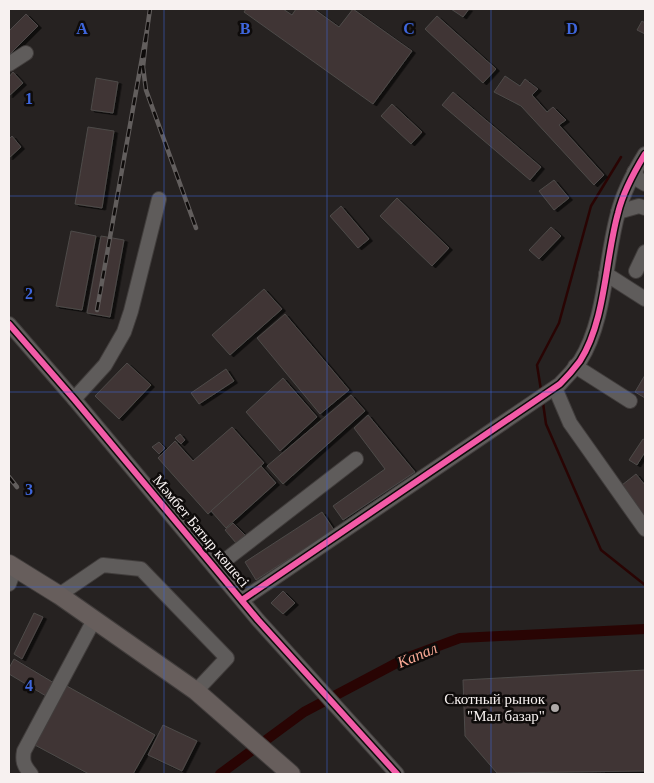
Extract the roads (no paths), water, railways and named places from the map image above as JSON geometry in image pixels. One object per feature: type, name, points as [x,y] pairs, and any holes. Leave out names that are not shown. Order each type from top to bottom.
[{"type":"main road","points":[[12,566],[59,595],[196,691],[291,774]]},
{"type":"street","points":[[9,64],[26,53]]},
{"type":"street","points":[[242,600],[560,384],[580,360],[593,332],[601,303],[618,212],[634,172],[645,154]]},
{"type":"street","points":[[634,172],[640,181],[645,184]]},
{"type":"street","points":[[74,399],[105,365],[124,332],[131,311],[158,199]]},
{"type":"street","points":[[618,212],[639,206],[645,208]]},
{"type":"street","points":[[636,271],[645,252]]},
{"type":"street","points":[[606,274],[645,299]]},
{"type":"street","name":"Мәмбет Батыр көшесі","points":[[9,324],[258,620],[397,774]]},
{"type":"street","points":[[575,366],[630,401]]},
{"type":"street","points":[[546,394],[570,422],[645,529]]},
{"type":"street","points":[[215,568],[356,459]]},
{"type":"street","points":[[59,595],[102,565],[141,569],[227,658],[196,691]]},
{"type":"street","points":[[9,584],[12,566]]},
{"type":"street","points":[[32,774],[25,767],[22,758],[24,751],[94,620]]},
{"type":"waterway","points":[[541,390],[537,365],[559,323],[591,206],[621,157]]},
{"type":"waterway","points":[[543,403],[546,424],[601,550],[645,585]]},
{"type":"waterway","name":"Капал","points":[[220,774],[304,712],[406,658],[460,638],[645,629]]},
{"type":"railway","points":[[147,30],[150,9]]},
{"type":"railway","points":[[97,310],[147,30],[143,67],[146,90],[196,228]]},
{"type":"railway","points":[[9,477],[17,487]]},
{"type":"place","name":"Скотный рынок \"Мал базар\"","points":[[555,708]]}]
